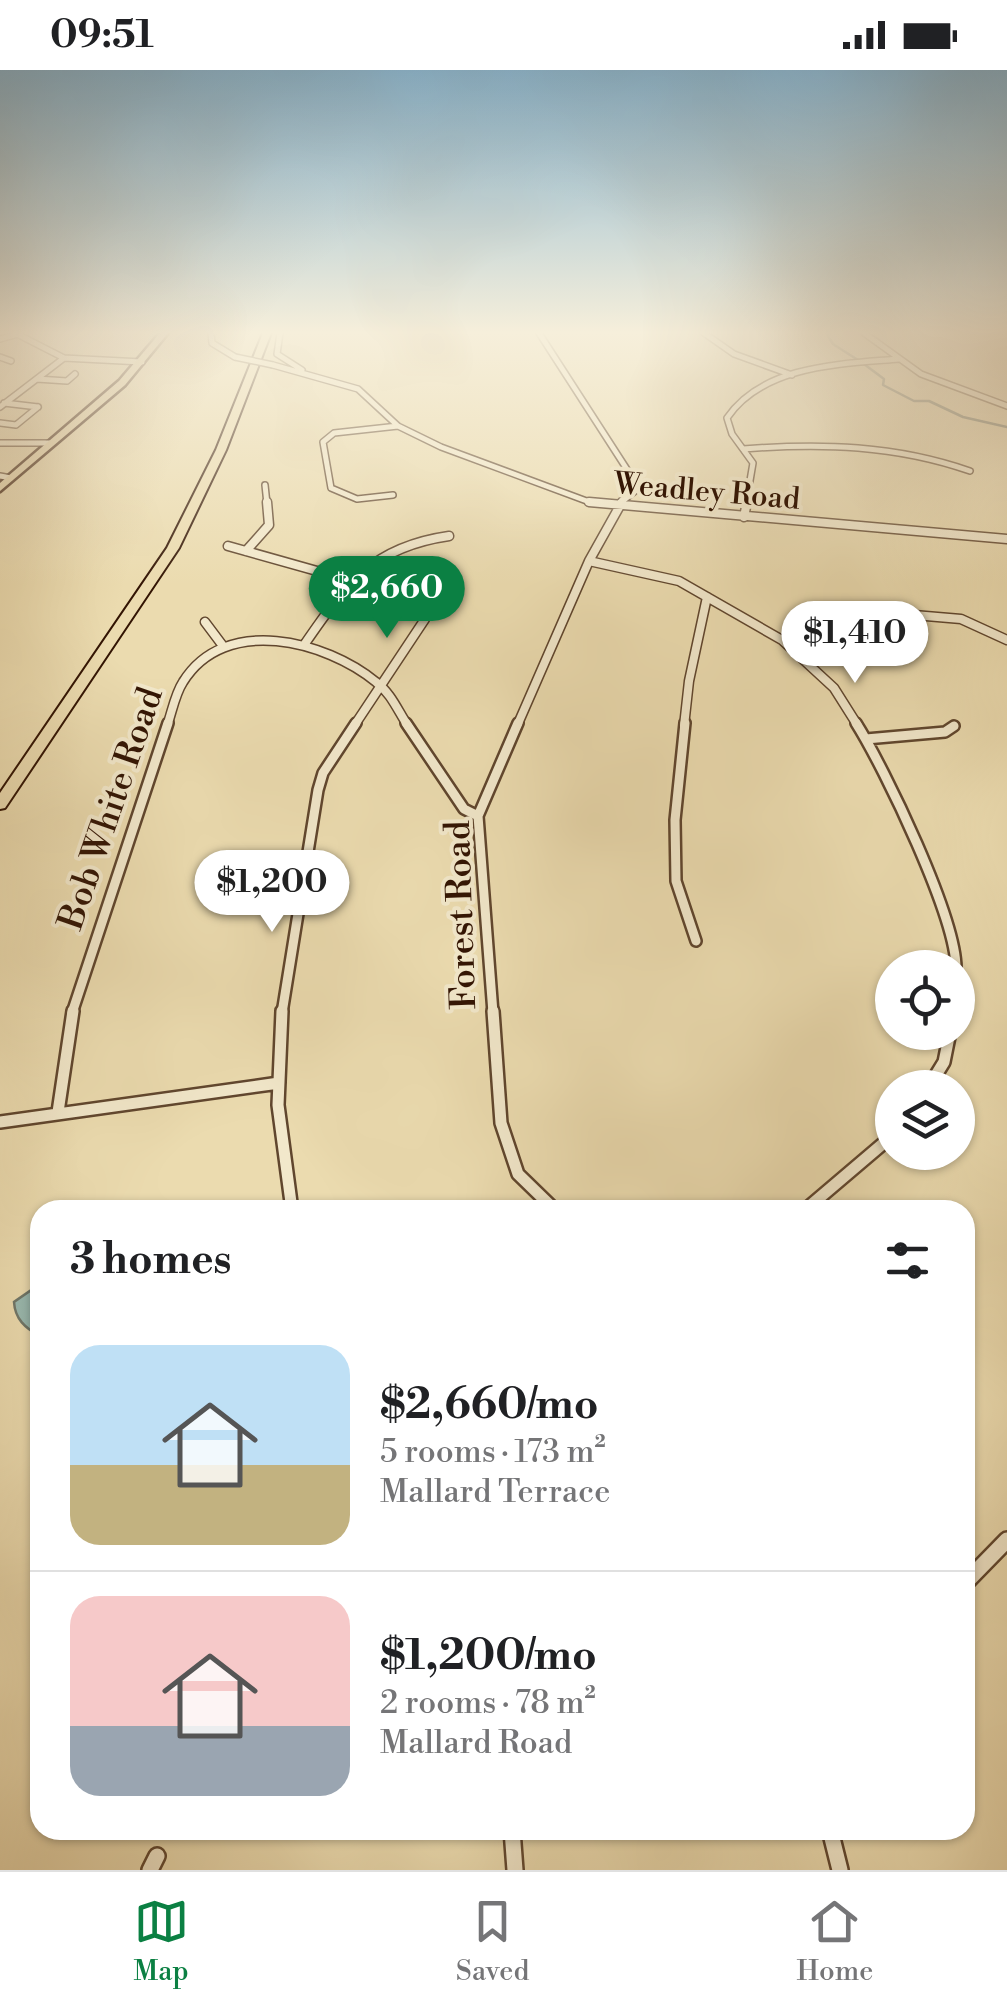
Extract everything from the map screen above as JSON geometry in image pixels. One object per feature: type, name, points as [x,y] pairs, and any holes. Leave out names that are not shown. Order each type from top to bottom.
[{"type":"highway","points":[[0,791],[137,592],[207,464],[226,417]]},
{"type":"highway","points":[[0,804],[173,548],[235,417]]},
{"type":"main road","points":[[0,488],[6,477],[82,417]]},
{"type":"street","points":[[0,423],[16,424],[25,417]]},
{"type":"street","name":"Weadley Road","points":[[388,417],[398,426],[567,495],[617,506],[1007,539]]},
{"type":"street","name":"Forest Road","points":[[545,1200],[518,1174],[501,1124],[478,816],[588,561],[617,506],[637,492],[637,484],[594,417]]},
{"type":"street","points":[[729,417],[728,424],[753,469],[744,517]]},
{"type":"street","points":[[394,495],[357,499],[331,488],[322,442],[334,433],[398,426]]},
{"type":"street","points":[[743,449],[820,442],[865,445],[916,454],[970,471]]},
{"type":"street","points":[[0,443],[50,443]]},
{"type":"street","points":[[246,552],[265,534],[269,524],[265,485]]},
{"type":"street","points":[[304,644],[349,580],[376,559],[432,537],[449,536]]},
{"type":"street","points":[[228,546],[349,580]]},
{"type":"street","points":[[588,561],[658,574],[707,597],[782,640],[834,688],[866,739],[936,891],[955,950]]},
{"type":"street","points":[[696,941],[676,881],[674,820],[689,681],[707,597]]},
{"type":"street","points":[[914,615],[961,619],[1007,640]]},
{"type":"street","points":[[290,1200],[280,1141],[282,994],[318,790],[324,772],[425,619]]},
{"type":"street","points":[[205,622],[223,646],[262,640],[304,644],[350,663],[380,684],[464,809],[478,816]]},
{"type":"street","name":"Bob White Road","points":[[58,1112],[66,1040],[79,983],[182,683],[191,668],[223,646]]},
{"type":"street","points":[[866,739],[945,732],[954,726]]},
{"type":"street","points":[[0,1122],[279,1083]]},
{"type":"street","points":[[817,1200],[875,1150]]},
{"type":"street","points":[[975,1574],[1007,1540]]},
{"type":"street","points":[[513,1840],[515,1870]]},
{"type":"street","points":[[832,1840],[840,1870]]},
{"type":"water","points":[[30,1291],[30,1330],[16,1313],[14,1302]]},
{"type":"waterway","points":[[963,417],[1007,427]]}]
